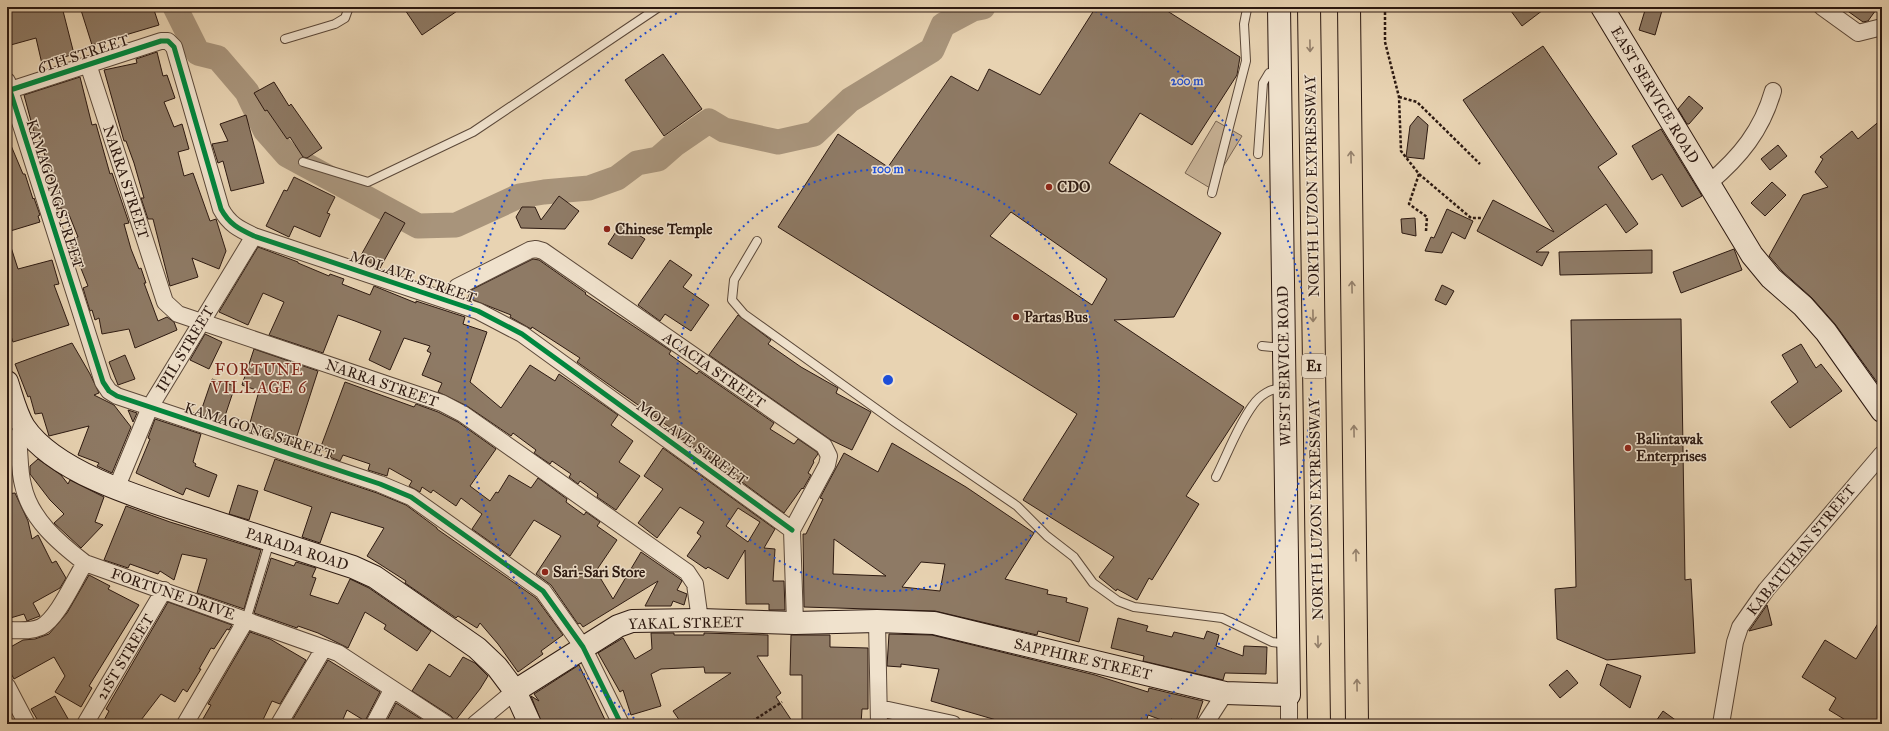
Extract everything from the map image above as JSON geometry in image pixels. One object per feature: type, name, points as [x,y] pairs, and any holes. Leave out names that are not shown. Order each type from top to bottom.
[{"type":"highway","name":"NORTH LUZON EXPRESSWAY","points":[[1309,7],[1319,724]]},
{"type":"highway","points":[[1348,7],[1357,724]]},
{"type":"street","name":"WEST SERVICE ROAD","points":[[1279,7],[1280,72],[1273,347],[1284,388],[1289,724]]},
{"type":"street","name":"EAST SERVICE ROAD","points":[[1602,7],[1752,255],[1771,278],[1803,306],[1826,332],[1882,411]]},
{"type":"street","points":[[1822,7],[1858,33],[1882,27]]},
{"type":"street","name":"6TH STREET","points":[[8,88],[161,41],[168,42]]},
{"type":"street","name":"MOLAVE STREET","points":[[168,42],[174,47],[221,208],[226,218],[233,226],[254,236],[478,311],[522,334],[792,530]]},
{"type":"street","name":"NARRA STREET","points":[[88,64],[164,302],[178,314],[442,403],[463,414],[687,572],[695,584],[700,620]]},
{"type":"street","name":"KAMAGONG STREET","points":[[8,88],[103,382],[109,391],[117,396],[385,486],[411,497],[543,591],[582,647],[621,724]]},
{"type":"street","points":[[1708,182],[1741,152],[1758,129],[1773,91]]},
{"type":"street","name":"IPIL STREET","points":[[116,489],[150,407],[200,322],[254,236]]},
{"type":"street","name":"ACACIA STREET","points":[[448,301],[457,287],[530,250],[536,249],[543,251],[824,446],[829,456],[827,465],[792,530]]},
{"type":"street","points":[[7,382],[24,427]]},
{"type":"street","name":"PARADA ROAD","points":[[24,427],[44,448],[78,471],[116,489],[353,567],[375,577],[477,648],[497,667],[515,691],[530,724]]},
{"type":"street","name":"FORTUNE DRIVE","points":[[24,427],[18,438],[22,485],[29,502],[42,524],[60,544],[85,563],[338,653],[392,690],[446,724]]},
{"type":"street","name":"KABATUHAN STREET","points":[[1721,724],[1735,642],[1740,627],[1766,590],[1882,454]]},
{"type":"street","points":[[792,530],[795,623]]},
{"type":"street","points":[[7,630],[29,630],[42,626],[54,615],[85,563]]},
{"type":"street","name":"21ST STREET","points":[[85,724],[164,590]]},
{"type":"street","points":[[185,724],[246,620]]},
{"type":"street","name":"YAKAL STREET","points":[[515,691],[582,647],[618,626],[632,621],[700,620],[795,623],[877,621]]},
{"type":"street","points":[[877,621],[879,724]]},
{"type":"street","name":"SAPPHIRE STREET","points":[[877,621],[934,623],[1225,692],[1289,695]]},
{"type":"street","points":[[279,724],[324,648]]},
{"type":"street","points":[[7,686],[27,724]]},
{"type":"street","points":[[374,724],[392,690]]},
{"type":"street","points":[[475,724],[515,691]]},
{"type":"street","points":[[1205,724],[1225,692]]},
{"type":"street","points":[[879,708],[953,724]]},
{"type":"lane","points":[[285,39],[335,24],[345,18],[349,7]]},
{"type":"lane","points":[[303,162],[368,182],[473,132],[659,7]]},
{"type":"lane","points":[[1212,193],[1246,61],[1244,24],[1247,9],[1249,7]]},
{"type":"lane","points":[[1258,154],[1263,83],[1269,73],[1280,72]]},
{"type":"lane","points":[[757,241],[734,280],[732,300],[744,314],[896,423],[1017,506],[1047,536],[1074,557],[1093,583],[1103,591],[1118,601],[1134,607],[1222,618],[1272,642],[1289,644]]},
{"type":"lane","points":[[1216,476],[1253,405],[1275,388],[1284,388]]},
{"type":"lane","points":[[246,620],[271,540]]},
{"type":"path","points":[[1384,7],[1385,42],[1399,97],[1401,151],[1419,174],[1471,218],[1481,218]]},
{"type":"path","points":[[1399,97],[1417,102],[1480,164]]},
{"type":"path","points":[[1419,174],[1409,204],[1427,217],[1426,231]]},
{"type":"path","points":[[748,724],[782,702]]},
{"type":"shaded area","points":[[1216,121],[1242,136],[1210,188],[1185,173]]},
{"type":"building","points":[[7,7],[62,7],[74,54],[42,64],[36,38],[7,46]]},
{"type":"building","points":[[80,7],[153,7],[159,25],[92,45]]},
{"type":"building","points":[[403,7],[463,7],[422,35]]},
{"type":"building","points":[[1096,7],[1161,7],[1240,57],[1237,75],[1192,145],[1140,113],[1109,163],[1221,233],[1174,317],[1114,320],[1244,407],[1186,496],[1199,504],[1152,580],[1149,578],[1137,600],[1117,589],[1116,591],[1099,577],[1114,557],[1023,500],[1077,414],[778,227],[838,134],[888,167],[951,76],[978,91],[989,69],[1040,95]],"holes":[[[1011,212],[1107,279],[1092,305],[990,236]]]},
{"type":"building","points":[[1508,7],[1547,7],[1522,26]]},
{"type":"building","points":[[1646,7],[1663,7],[1655,35],[1639,30]]},
{"type":"building","points":[[1842,7],[1878,7],[1868,21],[1863,22]]},
{"type":"building","points":[[1543,46],[1617,154],[1598,167],[1638,224],[1626,233],[1606,204],[1536,252],[1549,252],[1542,266],[1477,231],[1493,200],[1554,232],[1463,100]]},
{"type":"building","points":[[157,52],[163,76],[167,75],[175,98],[164,102],[174,127],[182,124],[189,149],[178,152],[184,176],[193,173],[210,221],[216,219],[226,251],[219,269],[192,258],[198,277],[170,286],[153,219],[148,219],[141,198],[144,198],[134,163],[126,141],[124,141],[104,70],[137,63],[136,59]]},
{"type":"building","points":[[663,54],[702,109],[664,136],[625,80]]},
{"type":"building","points":[[80,77],[92,125],[96,124],[110,174],[112,173],[129,223],[124,224],[131,249],[139,269],[141,268],[146,283],[144,283],[158,321],[167,317],[174,322],[177,330],[135,348],[129,329],[102,334],[99,318],[95,320],[92,310],[90,311],[83,288],[88,286],[78,261],[75,262],[68,240],[78,237],[68,212],[63,213],[61,208],[58,209],[52,192],[55,192],[39,135],[35,136],[24,95]]},
{"type":"building","points":[[274,82],[289,106],[291,104],[322,148],[307,158],[303,157],[290,137],[287,139],[267,110],[265,111],[254,93]]},
{"type":"building","points":[[1689,96],[1703,108],[1689,124],[1687,124],[1678,109]]},
{"type":"building","points":[[246,115],[264,183],[231,191],[223,161],[218,163],[212,144],[228,141],[220,124]]},
{"type":"building","points":[[1418,116],[1428,125],[1424,159],[1406,157],[1410,126]]},
{"type":"building","points":[[1882,119],[1882,389],[1835,324],[1812,298],[1782,271],[1769,256],[1803,195],[1828,187],[1815,172],[1823,159],[1820,157],[1852,131],[1858,139]]},
{"type":"building","points":[[1661,129],[1702,196],[1682,207],[1662,174],[1652,180],[1632,146]]},
{"type":"building","points":[[7,136],[23,174],[25,174],[40,215],[38,216],[40,222],[7,232]]},
{"type":"building","points":[[1778,145],[1787,156],[1770,170],[1761,159]]},
{"type":"building","points":[[294,177],[335,197],[327,213],[330,214],[320,237],[294,226],[289,237],[266,226],[284,190],[287,191]]},
{"type":"building","points":[[1772,182],[1786,195],[1765,216],[1751,203]]},
{"type":"building","points":[[559,196],[579,211],[565,229],[521,228],[516,217],[522,207],[535,207],[541,220]]},
{"type":"building","points":[[1447,209],[1473,221],[1465,239],[1452,232],[1442,253],[1425,251],[1431,237],[1434,238]]},
{"type":"building","points":[[385,212],[405,223],[380,268],[360,257]]},
{"type":"building","points":[[1415,218],[1416,236],[1402,233],[1401,219]]},
{"type":"building","points":[[621,224],[645,239],[632,259],[608,244]]},
{"type":"building","points":[[7,241],[9,241],[18,269],[52,260],[59,284],[54,285],[69,325],[13,342],[7,324]]},
{"type":"building","points":[[258,247],[298,262],[329,276],[330,274],[344,279],[342,284],[370,295],[374,286],[416,303],[416,301],[465,317],[463,324],[487,332],[470,382],[501,408],[530,365],[555,381],[559,374],[618,415],[611,425],[633,441],[619,462],[640,476],[616,510],[597,497],[598,494],[580,481],[578,484],[569,477],[571,474],[552,461],[550,464],[534,453],[536,450],[513,433],[511,436],[467,406],[438,392],[442,383],[422,375],[431,353],[427,351],[430,346],[404,338],[390,370],[369,360],[381,331],[338,315],[323,353],[269,335],[284,302],[263,293],[248,325],[219,312]]},
{"type":"building","points":[[1734,249],[1742,270],[1681,293],[1673,272]]},
{"type":"building","points":[[1652,250],[1652,273],[1560,275],[1559,252]]},
{"type":"building","points":[[533,259],[539,260],[586,293],[585,294],[671,351],[669,354],[697,374],[699,371],[774,423],[770,429],[794,444],[798,439],[817,452],[818,454],[808,473],[811,475],[803,489],[802,488],[784,513],[674,432],[675,431],[577,362],[580,358],[532,327],[531,329],[510,317],[511,315],[468,298],[471,290]]},
{"type":"building","points":[[670,260],[692,275],[683,287],[709,305],[691,331],[665,314],[660,321],[638,305]]},
{"type":"building","points":[[1442,285],[1454,291],[1446,305],[1435,300]]},
{"type":"building","points":[[738,315],[771,340],[768,344],[801,367],[838,388],[836,393],[871,412],[852,450],[831,440],[709,355]]},
{"type":"building","name":"Balintawak Enterprises","points":[[1681,319],[1685,580],[1691,579],[1695,653],[1607,660],[1557,639],[1555,589],[1576,587],[1571,320]]},
{"type":"building","points":[[205,334],[222,342],[209,369],[190,360]]},
{"type":"building","points":[[72,343],[99,393],[94,395],[114,405],[131,427],[112,473],[97,466],[99,463],[78,455],[89,426],[49,436],[42,413],[35,414],[30,396],[28,397],[15,364]]},
{"type":"building","points":[[1801,344],[1816,368],[1821,364],[1842,391],[1790,428],[1771,402],[1798,382],[1782,355]]},
{"type":"building","points":[[254,349],[318,371],[294,445],[248,430],[259,391],[242,385]]},
{"type":"building","points":[[125,355],[135,379],[118,385],[109,362]]},
{"type":"building","points":[[212,379],[235,386],[223,422],[200,414]]},
{"type":"building","points":[[345,382],[414,407],[416,404],[438,412],[458,422],[496,449],[470,486],[490,501],[496,492],[498,493],[509,475],[531,488],[538,478],[567,499],[566,502],[584,515],[586,512],[600,522],[597,526],[617,540],[596,571],[613,599],[641,552],[682,581],[677,590],[687,594],[684,605],[673,601],[671,606],[645,606],[658,581],[583,627],[580,623],[578,624],[551,585],[536,574],[561,536],[534,520],[510,556],[472,529],[482,514],[461,498],[456,506],[433,490],[431,493],[422,487],[420,492],[409,486],[412,481],[389,468],[387,476],[368,470],[370,464],[343,455],[340,461],[330,457],[332,453],[320,449]]},
{"type":"building","points":[[128,410],[137,413],[133,422]]},
{"type":"building","points":[[155,419],[201,434],[193,462],[196,464],[195,466],[217,475],[209,497],[186,488],[183,495],[136,473],[150,439],[148,438]]},
{"type":"building","points":[[892,443],[966,487],[1034,533],[1005,579],[1048,590],[1047,594],[1067,598],[1066,602],[1088,608],[1079,642],[1038,631],[1037,635],[935,611],[804,607],[803,534],[806,534],[823,499],[820,498],[844,453],[878,472]],"holes":[[[834,539],[886,576],[833,574]],[[921,562],[945,564],[940,591],[902,587]]]},
{"type":"building","points":[[663,448],[775,529],[764,548],[775,549],[773,581],[784,581],[785,610],[769,610],[769,604],[746,604],[745,550],[728,579],[708,567],[706,569],[687,556],[701,536],[697,533],[704,522],[680,507],[657,538],[638,523],[663,489],[644,476]],"holes":[[[738,508],[760,522],[748,542],[726,526]]]},
{"type":"building","points":[[38,459],[61,475],[68,484],[70,480],[104,497],[95,522],[103,525],[81,548],[54,523],[64,514],[50,500],[30,474],[30,466]]},
{"type":"building","points":[[275,459],[377,493],[406,505],[437,529],[536,598],[563,635],[541,651],[543,654],[518,672],[498,644],[480,623],[477,628],[458,616],[456,618],[405,583],[406,581],[367,556],[384,528],[331,512],[320,543],[302,537],[312,507],[264,490]]},
{"type":"building","points":[[238,485],[258,491],[249,520],[229,514]]},
{"type":"building","points":[[15,493],[28,521],[32,539],[38,535],[52,563],[56,561],[66,578],[60,588],[33,603],[40,616],[27,621],[24,614],[7,619],[7,494]]},
{"type":"building","points":[[126,506],[170,522],[261,550],[244,609],[197,593],[207,559],[182,554],[174,580],[160,571],[158,574],[130,564],[128,568],[104,560]]},
{"type":"building","points":[[271,558],[294,566],[296,562],[316,568],[312,577],[316,578],[310,595],[338,604],[350,579],[369,588],[431,631],[417,651],[384,629],[386,625],[365,612],[348,648],[318,633],[298,626],[297,628],[254,613]]},
{"type":"building","points":[[89,575],[110,586],[108,589],[139,605],[89,686],[92,688],[81,707],[55,692],[65,676],[54,657],[14,679],[7,666],[7,649],[23,640],[35,639],[49,634],[67,613]]},
{"type":"building","points":[[168,602],[232,625],[229,630],[227,629],[214,649],[211,648],[199,669],[201,669],[187,692],[183,689],[175,702],[161,694],[138,724],[102,724],[109,711],[106,709]]},
{"type":"building","points":[[1767,605],[1772,625],[1749,631]]},
{"type":"building","points":[[1882,617],[1882,724],[1852,724],[1829,710],[1836,698],[1802,677],[1825,640],[1856,659]]},
{"type":"building","points":[[1118,618],[1148,626],[1146,631],[1172,637],[1174,632],[1204,639],[1207,631],[1219,635],[1216,646],[1243,656],[1244,646],[1267,647],[1266,674],[1225,673],[1223,680],[1143,661],[1144,656],[1111,648]]},
{"type":"building","points":[[250,632],[270,639],[306,660],[280,704],[272,701],[261,724],[200,724],[211,705],[208,704]]},
{"type":"building","points":[[651,633],[674,633],[674,635],[704,635],[704,633],[768,635],[768,656],[757,656],[781,693],[776,697],[794,724],[682,724],[673,711],[731,673],[705,673],[704,667],[661,669],[651,674],[661,706],[631,715],[623,690],[620,692],[598,653],[623,638],[635,659],[652,649]]},
{"type":"building","points":[[889,634],[932,635],[1095,675],[1148,692],[1149,688],[1203,701],[1195,724],[1186,724],[1171,719],[1170,723],[1148,715],[1146,724],[1010,724],[931,701],[939,669],[901,664],[901,667],[887,666]]},
{"type":"building","points":[[791,635],[830,635],[830,647],[868,648],[868,709],[862,709],[861,724],[802,724],[802,675],[790,675]]},
{"type":"building","points":[[463,657],[475,663],[488,676],[480,689],[455,721],[451,716],[412,691],[429,664],[450,677]]},
{"type":"building","points":[[328,660],[380,692],[365,721],[347,710],[341,724],[290,724]]},
{"type":"building","points":[[1607,664],[1641,676],[1630,708],[1600,685]]},
{"type":"building","points":[[579,665],[607,724],[542,724],[531,696],[539,701],[534,694]]},
{"type":"building","points":[[1567,670],[1578,683],[1560,698],[1549,685]]},
{"type":"building","points":[[55,696],[71,724],[40,724],[31,709]]},
{"type":"building","points":[[396,703],[429,724],[385,724]]},
{"type":"building","points":[[1663,711],[1681,724],[1654,724]]},
{"type":"waterway","points":[[175,7],[198,53],[218,58],[247,92],[265,130],[287,155],[418,226],[456,225],[519,196],[589,188],[617,178],[637,163],[658,159],[674,145],[709,121],[724,130],[778,142],[814,134],[850,100],[932,50],[943,25],[973,9],[983,7]]},
{"type":"cycle path","points":[[7,91],[161,41],[168,41],[174,47],[221,209],[227,219],[235,226],[254,236],[478,311],[522,334],[792,530]]},
{"type":"cycle path","points":[[7,81],[103,382],[109,391],[117,396],[380,484],[411,497],[543,591],[583,647],[621,724]]},
{"type":"place","name":"CDO","points":[[1049,187]]},
{"type":"place","name":"Chinese Temple","points":[[607,229]]},
{"type":"place","name":"Partas Bus","points":[[1016,317]]},
{"type":"place","name":"Balintawak Enterprises","points":[[1628,448]]},
{"type":"place","name":"Sari-Sari Store","points":[[545,572]]},
{"type":"district","name":"FORTUNE VILLAGE 6","points":[[259,378]]}]
